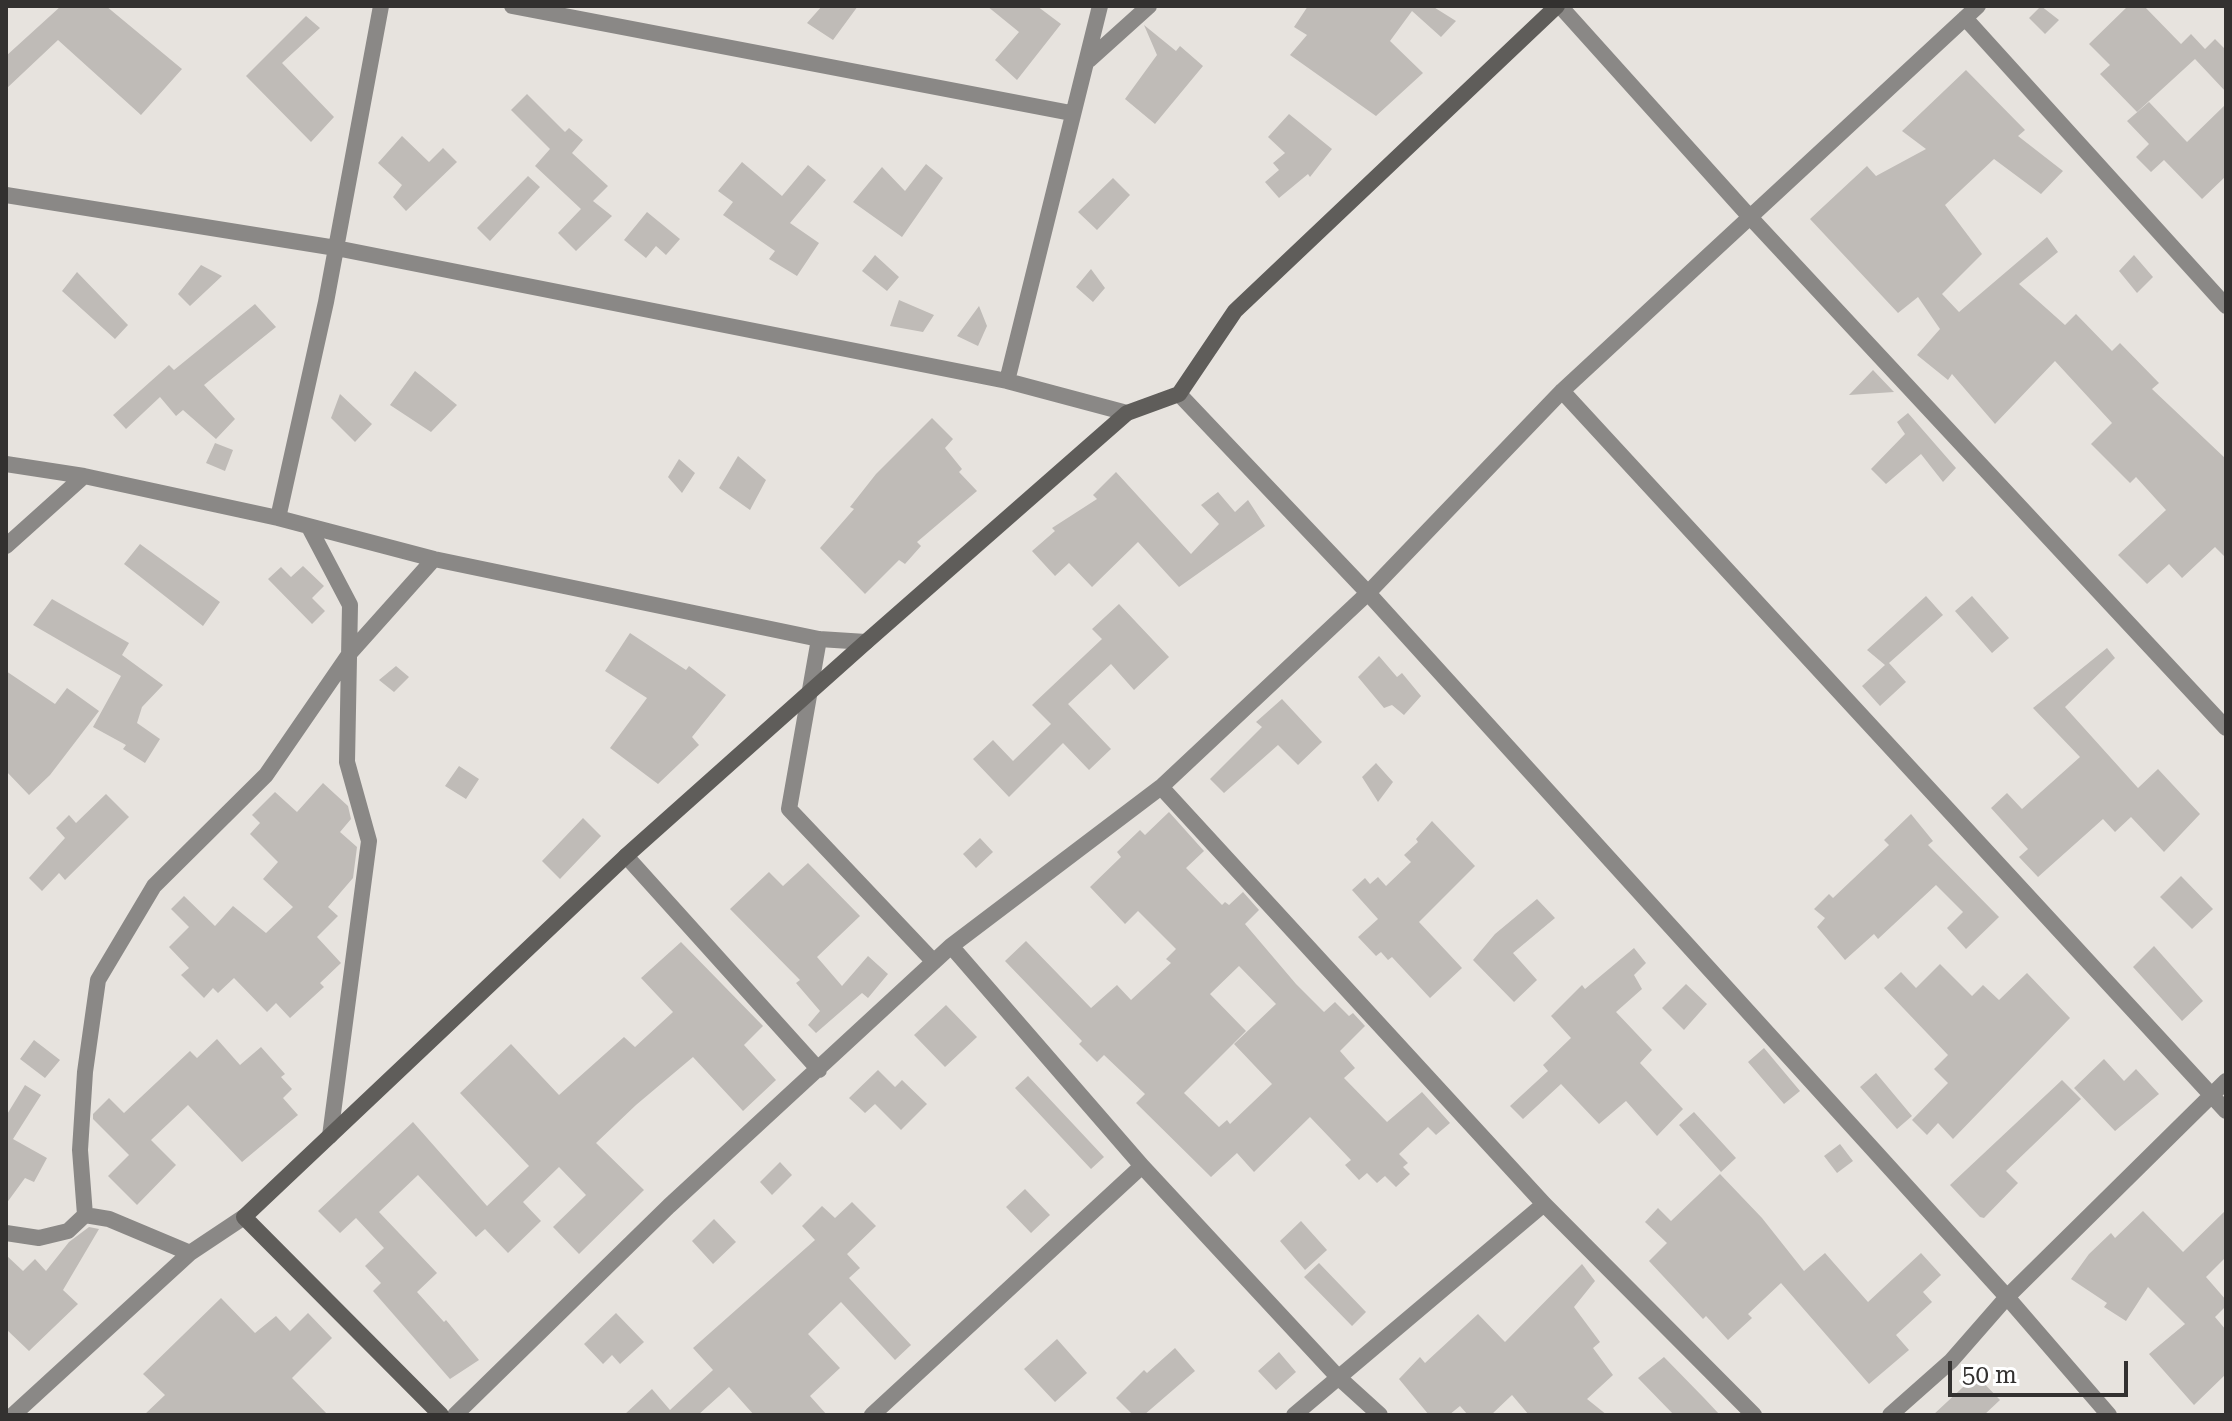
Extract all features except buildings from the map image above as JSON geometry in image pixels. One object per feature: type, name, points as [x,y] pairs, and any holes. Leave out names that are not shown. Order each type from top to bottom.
[{"type":"street","points":[[278,518],[336,248],[381,6]]},
{"type":"street","points":[[512,6],[1071,113]]},
{"type":"street","points":[[1007,381],[1100,6]]},
{"type":"street","points":[[1089,60],[1149,6]]},
{"type":"street","points":[[13,1415],[190,1253],[244,1217],[626,856],[1127,413],[1179,394],[1235,311],[1558,6],[1749,216],[2224,723]]},
{"type":"street","points":[[455,1415],[669,1206],[951,946],[1161,787],[1368,593],[1562,391],[1978,6]]},
{"type":"street","points":[[1965,18],[2226,306]]},
{"type":"street","points":[[6,195],[336,248],[1007,381],[1127,413]]},
{"type":"street","points":[[1562,391],[2226,1111]]},
{"type":"street","points":[[1179,394],[1368,593],[2007,1297],[2109,1415]]},
{"type":"street","points":[[6,464],[84,476],[278,518],[434,559],[819,639],[866,642]]},
{"type":"street","points":[[6,546],[84,476]]},
{"type":"street","points":[[309,527],[350,605],[347,762],[369,841],[330,1136]]},
{"type":"street","points":[[6,1233],[39,1238],[68,1231],[85,1215],[81,1134],[85,1072],[98,980],[154,886],[266,775],[350,653],[434,559]]},
{"type":"street","points":[[819,639],[789,809],[934,962]]},
{"type":"street","points":[[1161,787],[1544,1204],[1754,1415]]},
{"type":"street","points":[[626,856],[819,1070]]},
{"type":"street","points":[[951,946],[1142,1166],[1337,1376],[1380,1415]]},
{"type":"street","points":[[1890,1415],[1951,1361],[2007,1297],[2226,1081]]},
{"type":"street","points":[[872,1415],[1142,1166]]},
{"type":"street","points":[[1294,1415],[1544,1204]]},
{"type":"street","points":[[85,1215],[109,1219],[190,1253]]},
{"type":"street","points":[[244,1217],[441,1415]]}]
